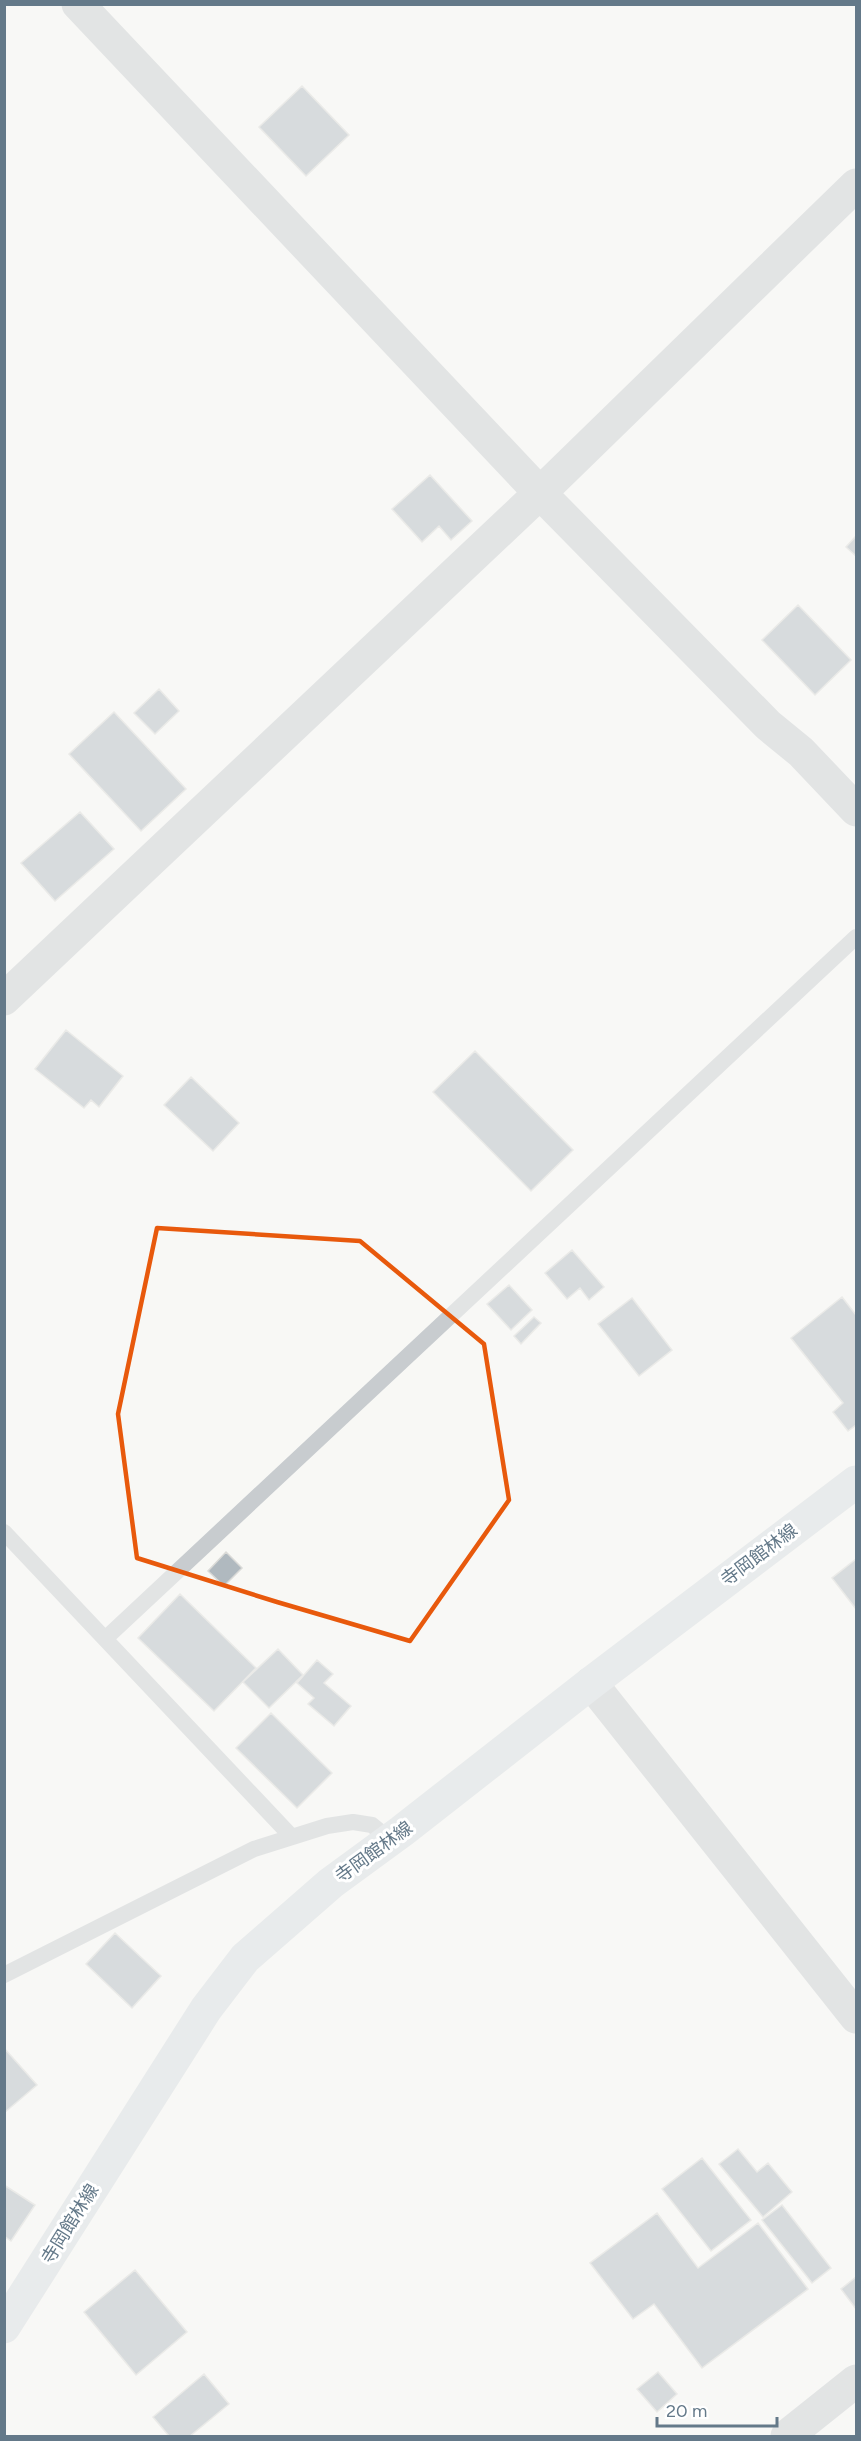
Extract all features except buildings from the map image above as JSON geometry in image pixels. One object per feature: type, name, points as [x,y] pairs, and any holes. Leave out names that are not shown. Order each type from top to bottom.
[{"type":"main road","name":"寺岡館林線","points":[[4,2327],[206,2009],[245,1958],[331,1883],[856,1482]]},
{"type":"street","points":[[78,4],[540,494],[760,717],[801,752],[856,810]]},
{"type":"street","points":[[4,999],[851,202]]},
{"type":"street","points":[[591,1683],[856,2017]]},
{"type":"street","points":[[787,2436],[856,2381]]},
{"type":"lane","points":[[106,1638],[856,937]]},
{"type":"lane","points":[[4,1532],[292,1837]]},
{"type":"lane","points":[[4,1975],[254,1849],[327,1826],[353,1822],[372,1825],[390,1840]]},
{"type":"highlighted area","points":[[157,1228],[360,1241],[484,1344],[509,1500],[410,1641],[137,1558],[118,1414]]}]
